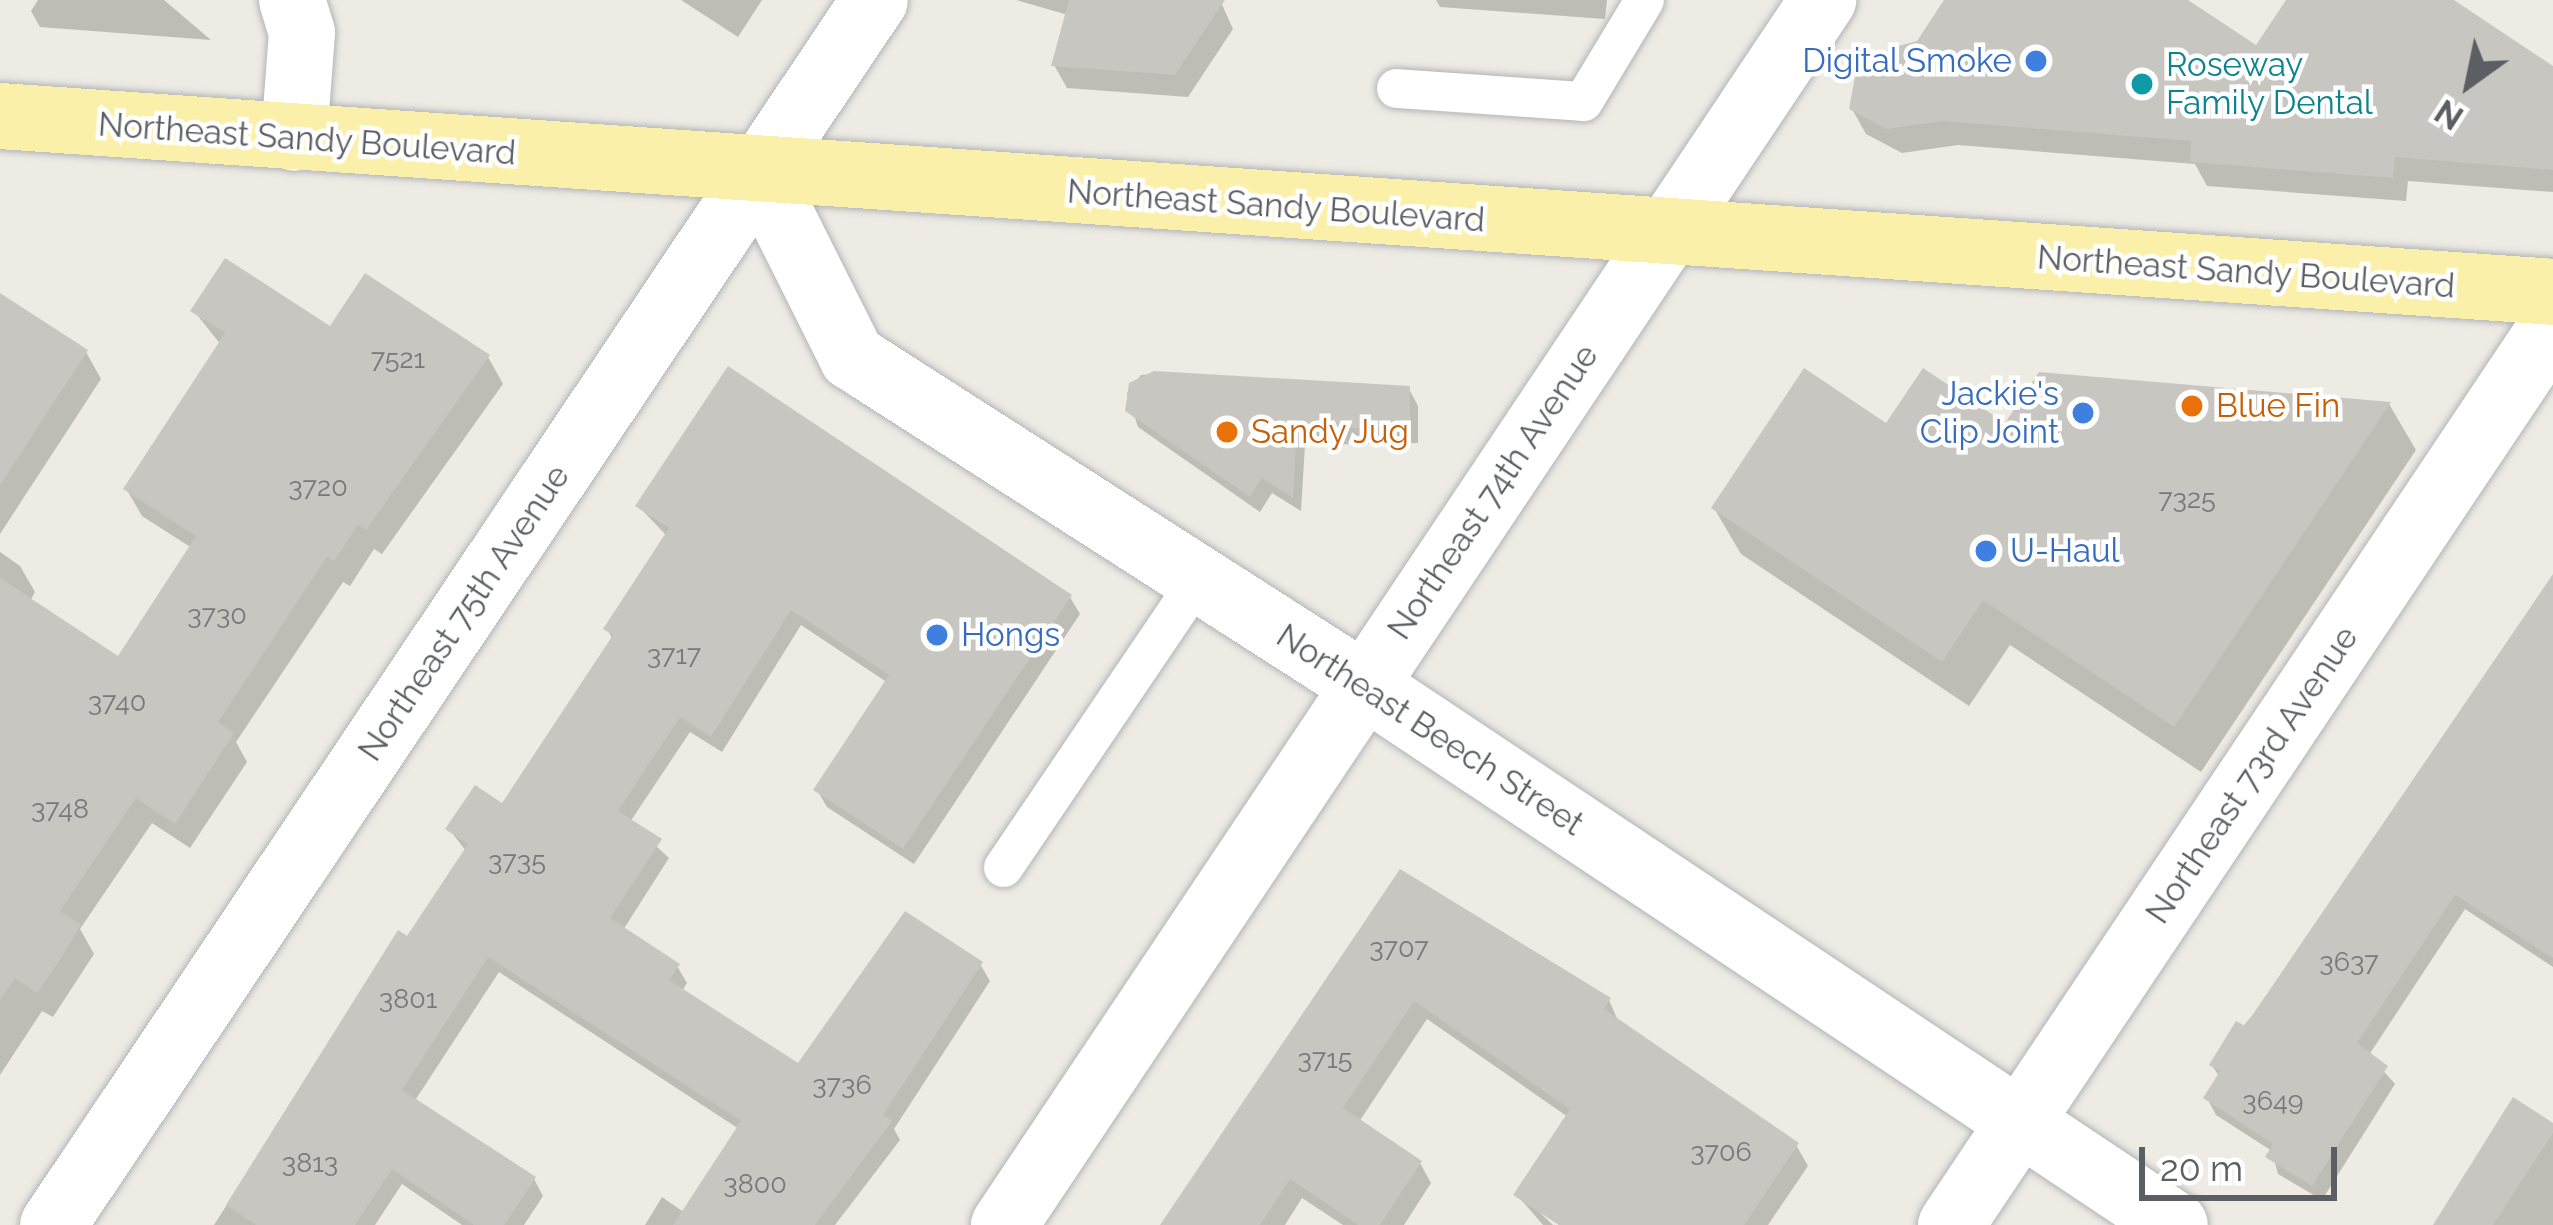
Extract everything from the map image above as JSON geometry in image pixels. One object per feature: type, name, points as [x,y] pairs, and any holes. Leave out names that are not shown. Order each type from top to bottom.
[{"type":"main road","name":"Northeast Sandy Boulevard","points":[[0,116],[2553,292]]},
{"type":"street","points":[[292,0],[302,33],[294,138]]},
{"type":"street","name":"Northeast 75th Avenue","points":[[53,1225],[875,0]]},
{"type":"street","name":"Northeast 74th Avenue","points":[[1004,1225],[1823,0]]},
{"type":"street","name":"Northeast Beech Street","points":[[760,172],[852,357],[1364,685],[2175,1225]]},
{"type":"street","name":"Northeast 73rd Avenue","points":[[1952,1225],[2553,325]]},
{"type":"lane","points":[[1396,88],[1583,101],[1644,0]]},
{"type":"lane","points":[[1004,867],[1198,579]]},
{"type":"building","points":[[1069,0],[1225,0],[1175,75],[1051,66]]},
{"type":"building","points":[[1944,0],[2188,0],[2256,45],[2286,0],[2454,0],[2553,66],[2553,170],[2395,157],[2393,178],[2190,162],[2191,141],[1943,121],[1886,129],[1849,109],[1855,77],[1891,48],[1917,41]]},
{"type":"building","points":[[225,258],[330,326],[365,273],[490,355],[366,530],[358,525],[334,561],[327,557],[218,722],[234,733],[175,824],[136,798],[60,911],[81,925],[61,958],[37,993],[15,978],[0,1000],[0,578],[118,656],[196,536],[123,489],[225,333],[190,311]]},
{"type":"building","points":[[0,293],[88,350],[0,485]]},
{"type":"building","points":[[728,366],[1072,595],[903,849],[813,790],[889,675],[791,610],[711,737],[680,717],[618,811],[662,839],[610,918],[680,964],[669,980],[798,1063],[905,911],[983,962],[883,1115],[892,1121],[815,1225],[673,1225],[741,1121],[488,957],[402,1090],[536,1177],[504,1225],[474,1225],[392,1169],[355,1225],[256,1225],[226,1205],[398,930],[407,936],[468,844],[445,829],[475,785],[502,803],[613,635],[603,629],[669,528],[635,506]]},
{"type":"building","name":"U-Haul","points":[[1804,368],[1886,423],[1923,368],[2005,423],[2039,372],[2391,402],[2174,727],[1983,600],[1942,662],[1711,508]]},
{"type":"building","name":"Sandy Jug","points":[[1154,371],[1410,386],[1410,427],[1297,429],[1293,498],[1262,478],[1250,497],[1125,411],[1129,383]]},
{"type":"building","points":[[2553,574],[2553,958],[2455,895],[2357,1043],[2388,1066],[2312,1186],[2265,1157],[2273,1144],[2203,1098],[2220,1071],[2209,1065],[2236,1021],[2245,1026]]},
{"type":"building","points":[[1400,869],[1611,998],[1604,1009],[1799,1143],[1744,1225],[1559,1225],[1513,1195],[1570,1109],[1414,1001],[1343,1108],[1422,1161],[1380,1225],[1358,1225],[1290,1179],[1260,1225],[1160,1225]]},
{"type":"building","points":[[2513,1097],[2553,1123],[2553,1133],[2493,1225],[2433,1225]]},
{"type":"place","name":"Digital Smoke","points":[[2036,61]]},
{"type":"place","name":"Roseway Family Dental","points":[[2142,84]]},
{"type":"place","name":"Blue Fin","points":[[2192,406]]},
{"type":"place","name":"Jackie's Clip Joint","points":[[2083,413]]},
{"type":"place","name":"Sandy Jug","points":[[1227,432]]},
{"type":"place","name":"U-Haul","points":[[1986,551]]},
{"type":"place","name":"Hongs","points":[[937,635]]}]
